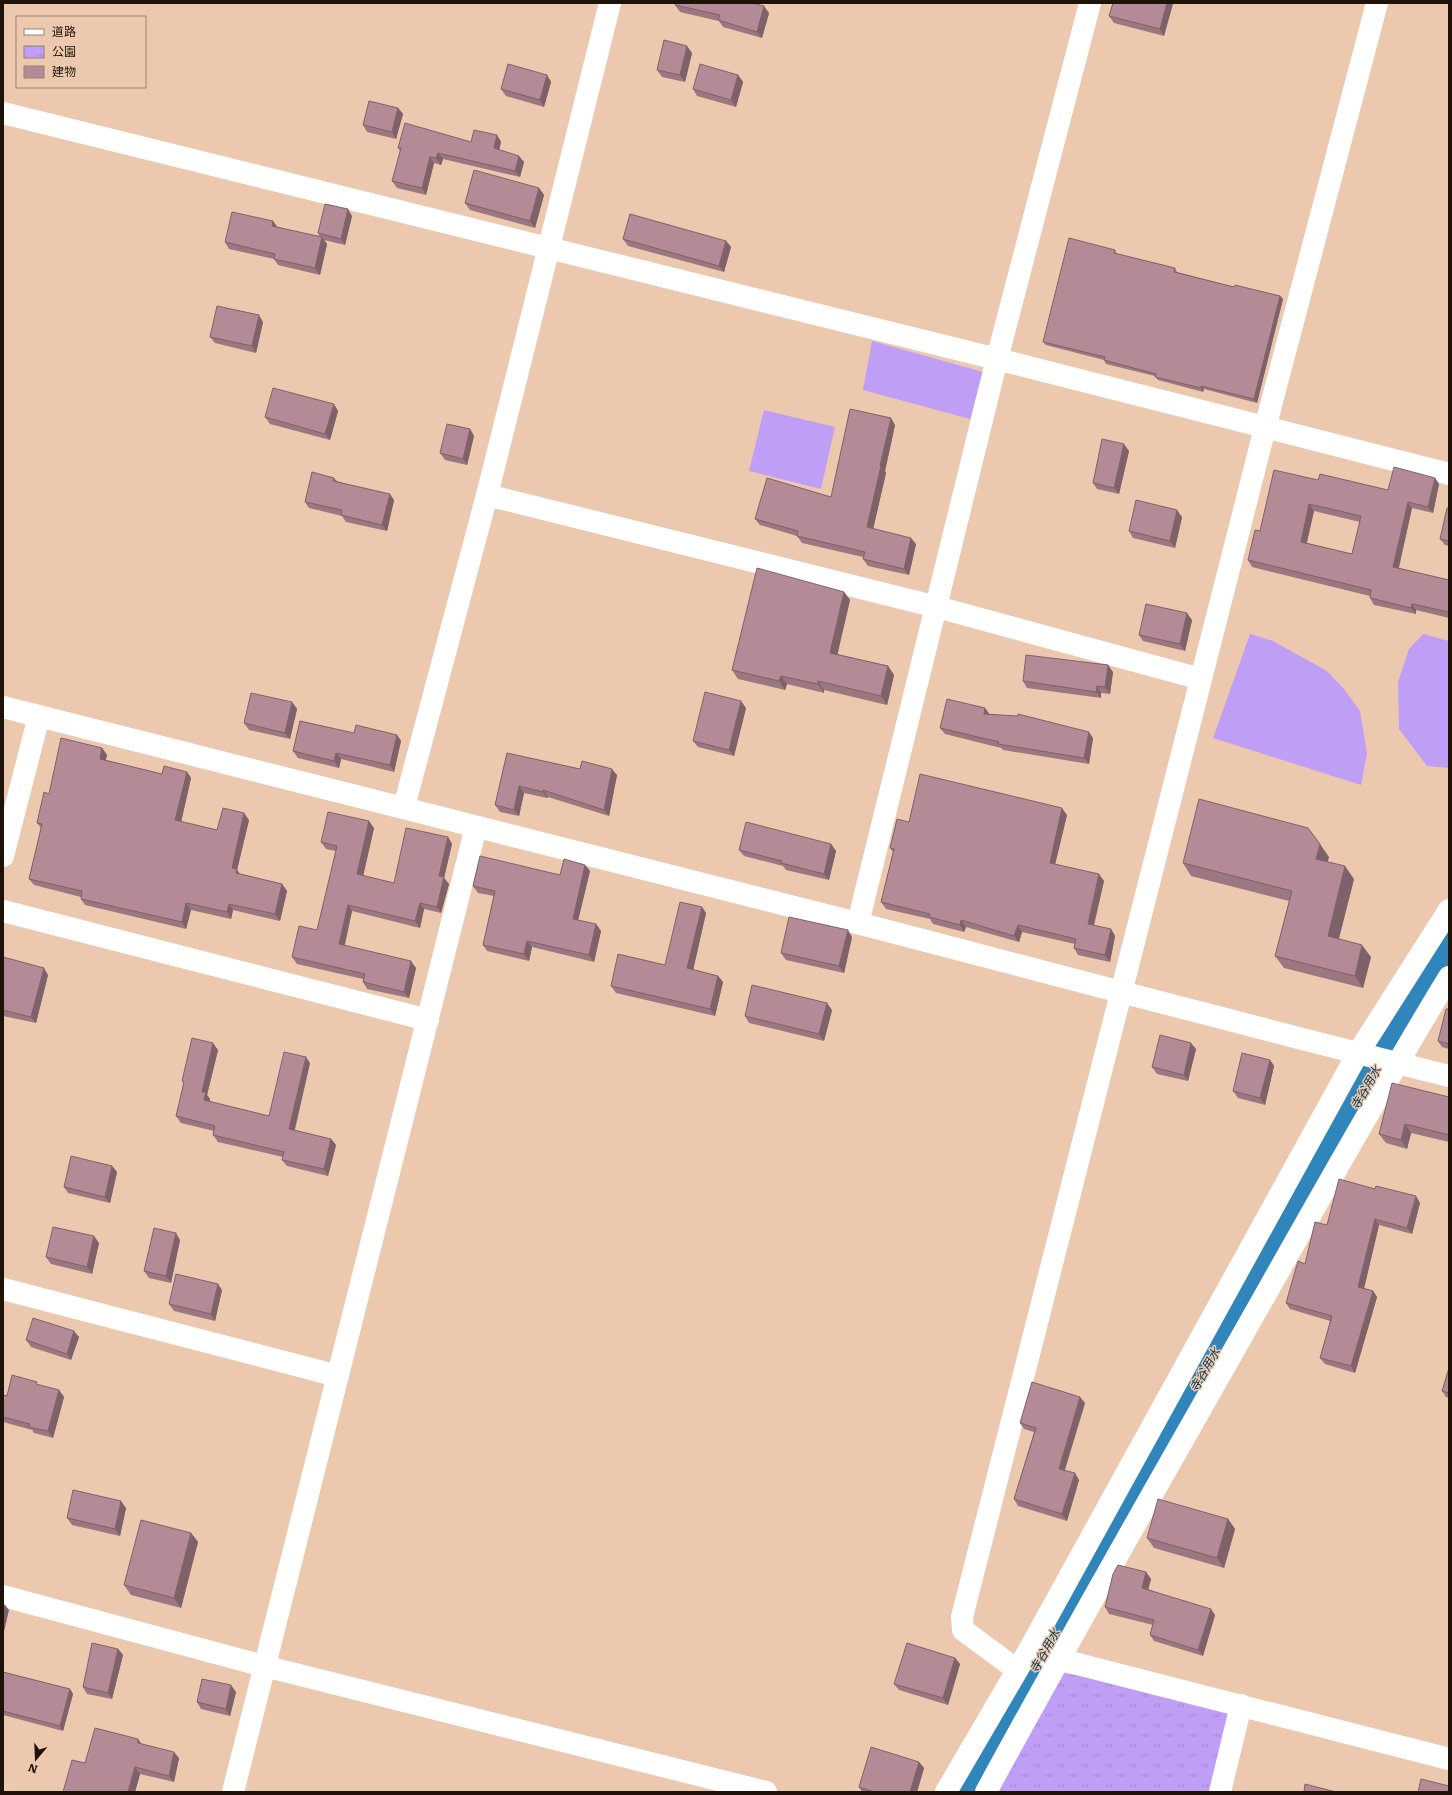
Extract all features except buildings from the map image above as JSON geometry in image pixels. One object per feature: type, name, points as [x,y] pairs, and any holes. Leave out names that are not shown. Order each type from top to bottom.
[{"type":"street","points":[[404,807],[487,495],[610,3]]},
{"type":"street","points":[[858,923],[997,359],[1090,3]]},
{"type":"street","points":[[1017,1670],[963,1630],[962,1617],[1265,428],[1377,3]]},
{"type":"street","points":[[3,113],[997,359],[1449,474]]},
{"type":"street","points":[[487,495],[937,607],[1201,679]]},
{"type":"street","points":[[3,707],[404,807],[476,827],[858,923],[1449,1076]]},
{"type":"street","points":[[3,856],[39,716]]},
{"type":"street","points":[[233,1792],[476,827]]},
{"type":"street","points":[[946,1792],[1030,1650],[1362,1054],[1449,910]]},
{"type":"street","points":[[3,911],[428,1020]]},
{"type":"street","points":[[986,1792],[1058,1659],[1395,1062],[1449,977]]},
{"type":"street","points":[[3,1289],[338,1376]]},
{"type":"street","points":[[3,1596],[264,1666],[766,1792]]},
{"type":"street","points":[[1030,1650],[1058,1659],[1449,1759]]},
{"type":"street","points":[[1220,1792],[1241,1705]]},
{"type":"green space","points":[[872,341],[983,372],[970,419],[863,390]]},
{"type":"green space","points":[[764,410],[835,427],[821,489],[749,471]]},
{"type":"green space","points":[[1250,634],[1273,641],[1327,671],[1344,689],[1360,711],[1367,753],[1361,785],[1213,738]]},
{"type":"green space","points":[[1423,634],[1449,641],[1449,768],[1427,766],[1399,729],[1398,682],[1409,649]]},
{"type":"green space","points":[[1449,910],[1449,972],[986,1792],[946,1792]]},
{"type":"green space","points":[[1052,1671],[1241,1705],[1220,1792],[986,1792]]},
{"type":"waterway","name":"寺谷用水","points":[[968,1792],[1038,1663],[1397,1035],[1449,951]]}]
